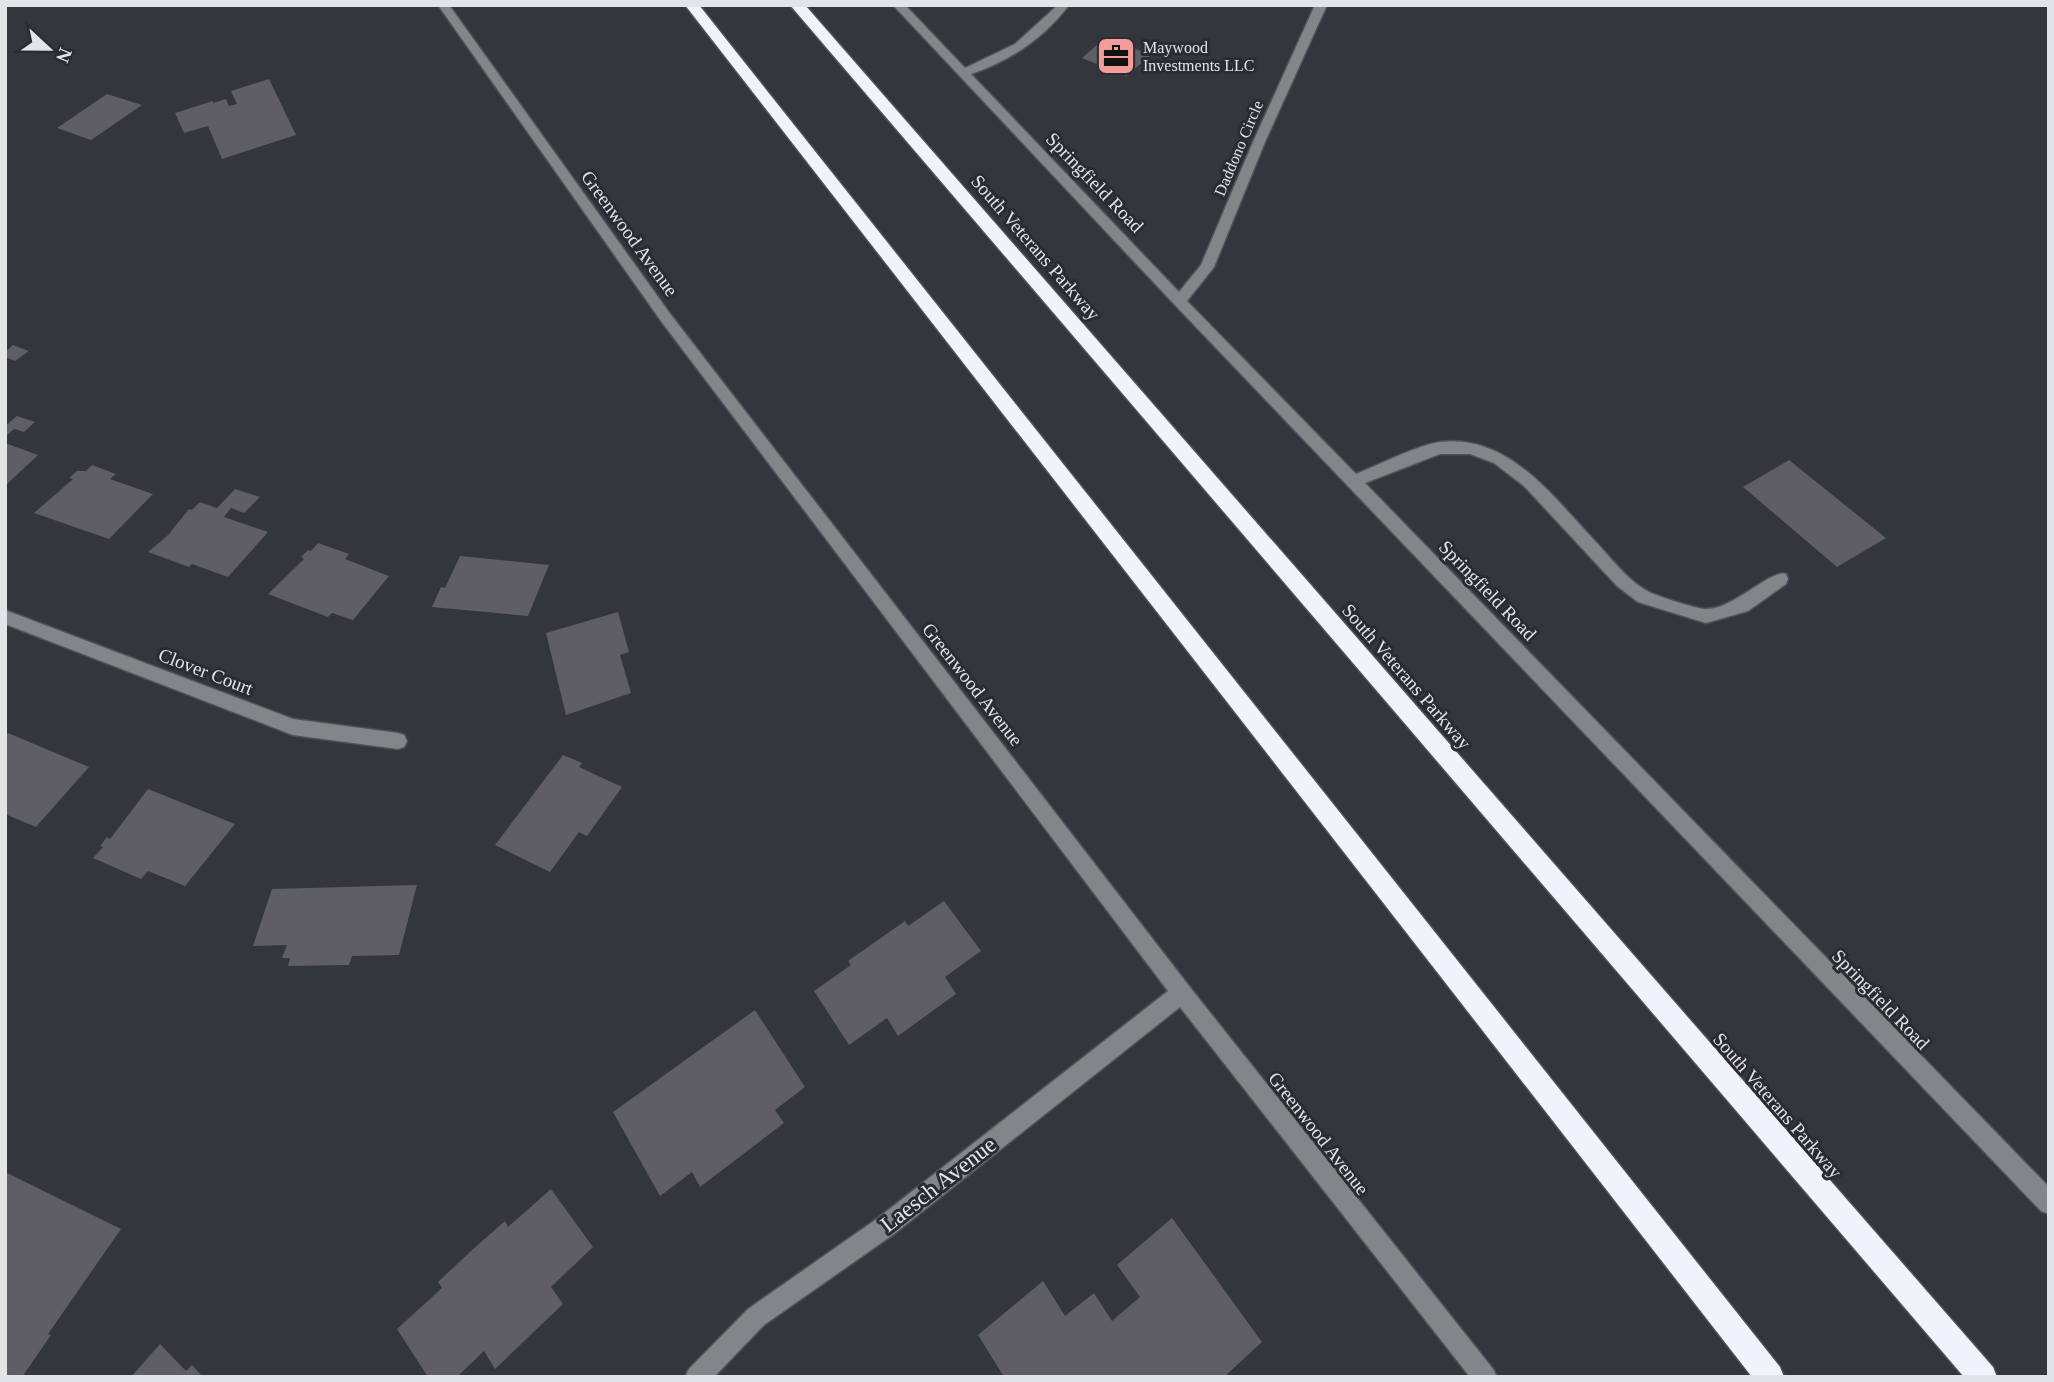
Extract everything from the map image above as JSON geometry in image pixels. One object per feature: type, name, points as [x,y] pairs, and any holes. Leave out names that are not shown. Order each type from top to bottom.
[{"type":"highway","points":[[692,5],[1770,1377]]},
{"type":"highway","name":"South Veterans Parkway","points":[[797,5],[1983,1377]]},
{"type":"street","name":"Greenwood Avenue","points":[[443,5],[666,318],[1182,993],[1485,1377]]},
{"type":"street","name":"Springfield Road","points":[[898,5],[1179,301],[2049,1203]]},
{"type":"street","points":[[962,73],[989,65],[1009,55],[1031,40],[1064,5]]},
{"type":"street","name":"Daddono Circle","points":[[1179,301],[1207,267],[1258,142],[1321,5]]},
{"type":"street","points":[[1354,481],[1439,448],[1471,448],[1499,460],[1530,482],[1623,581],[1644,597],[1706,616],[1742,606],[1780,579]]},
{"type":"street","name":"Clover Court","points":[[5,617],[293,727],[398,741]]},
{"type":"street","name":"Laesch Avenue","points":[[697,1377],[756,1317],[886,1226],[1182,993]]},
{"type":"building","name":"Maywood Investments LLC","points":[[1106,37],[1151,55],[1126,76],[1082,58]]},
{"type":"building","points":[[269,79],[296,135],[222,159],[208,126],[184,133],[175,113],[226,99],[229,106],[237,104],[231,91]]},
{"type":"building","points":[[107,94],[142,105],[91,140],[57,128]]},
{"type":"building","points":[[13,345],[29,351],[15,361],[5,357],[5,352]]},
{"type":"building","points":[[17,416],[35,422],[24,432],[14,429],[5,437],[5,426]]},
{"type":"building","points":[[5,443],[38,455],[5,486]]},
{"type":"building","points":[[1789,460],[1886,538],[1837,567],[1743,487]]},
{"type":"building","points":[[92,465],[116,474],[110,479],[153,494],[109,539],[34,513],[73,479],[69,478],[77,471],[86,471]]},
{"type":"building","points":[[235,489],[260,497],[244,513],[231,508],[224,517],[268,532],[228,577],[148,552],[168,535],[189,509],[192,510],[200,502],[217,508]]},
{"type":"building","points":[[318,543],[349,554],[345,559],[389,576],[353,620],[332,613],[328,617],[268,594],[304,559],[301,557]]},
{"type":"building","points":[[460,556],[549,565],[528,616],[432,607],[441,587],[445,588]]},
{"type":"building","points":[[618,612],[629,652],[620,655],[631,693],[566,715],[546,633]]},
{"type":"building","points":[[8,733],[89,767],[36,827],[5,814],[5,736]]},
{"type":"building","points":[[563,755],[582,763],[579,767],[622,787],[587,836],[579,832],[550,872],[495,845]]},
{"type":"building","points":[[148,789],[235,824],[185,886],[148,871],[141,879],[93,858],[103,847],[100,846],[107,837],[110,839]]},
{"type":"building","points":[[417,885],[399,955],[352,956],[349,965],[288,966],[290,958],[282,958],[287,945],[253,946],[272,889]]},
{"type":"building","points":[[944,901],[981,951],[945,977],[956,994],[898,1036],[887,1018],[849,1045],[814,991],[851,965],[848,961],[905,921],[908,926]]},
{"type":"building","points":[[755,1010],[805,1087],[775,1110],[784,1123],[700,1187],[692,1172],[660,1196],[613,1112]]},
{"type":"building","points":[[5,1172],[121,1229],[48,1334],[51,1335],[22,1377],[5,1377]]},
{"type":"building","points":[[551,1189],[593,1247],[551,1287],[563,1304],[495,1369],[484,1351],[457,1377],[428,1377],[397,1329],[442,1288],[438,1282],[472,1250],[505,1221],[508,1227]]},
{"type":"building","points":[[1172,1218],[1262,1342],[1224,1377],[1004,1377],[978,1335],[1043,1281],[1065,1316],[1094,1293],[1112,1321],[1140,1297],[1117,1265]]},
{"type":"building","points":[[160,1344],[186,1371],[192,1365],[203,1377],[131,1377]]},
{"type":"place","name":"Maywood Investments LLC","points":[[1116,56]]}]
